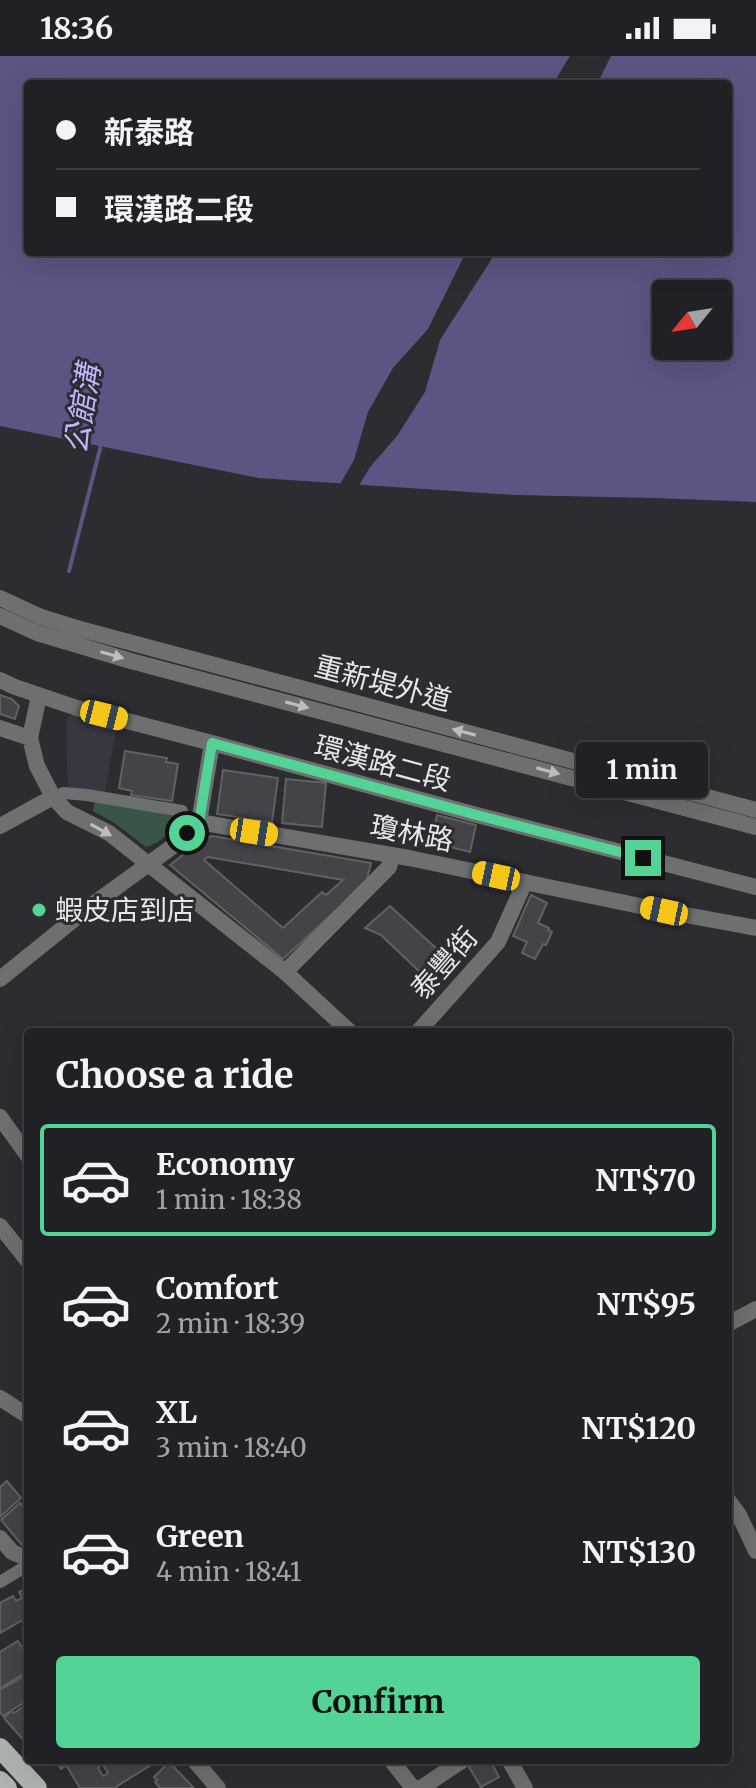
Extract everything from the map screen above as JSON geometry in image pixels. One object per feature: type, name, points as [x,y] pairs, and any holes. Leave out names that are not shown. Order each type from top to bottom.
[{"type":"main road","points":[[0,1748],[37,1788]]},
{"type":"main road","points":[[0,1781],[7,1788]]},
{"type":"street","name":"重新堤外道","points":[[0,598],[41,617],[80,629],[756,810]]},
{"type":"street","name":"重新堤外道","points":[[0,616],[37,633],[131,661],[756,827]]},
{"type":"street","name":"環漢路二段","points":[[0,680],[77,708],[756,887]]},
{"type":"street","points":[[39,696],[30,738],[37,766],[53,797],[67,812],[109,833],[285,972],[346,1028]]},
{"type":"street","points":[[0,728],[30,738]]},
{"type":"street","points":[[0,979],[88,908],[176,844],[199,822],[212,743]]},
{"type":"street","points":[[0,826],[64,793],[182,811]]},
{"type":"street","name":"瓊林路","points":[[199,822],[392,855],[756,928]]},
{"type":"street","points":[[285,972],[389,867],[392,855]]},
{"type":"street","name":"泰豐街","points":[[422,1028],[498,942],[525,882]]},
{"type":"street","points":[[0,1117],[24,1150]]},
{"type":"street","points":[[0,1226],[24,1256]]},
{"type":"street","points":[[732,1322],[756,1309]]},
{"type":"street","points":[[0,1398],[24,1413]]},
{"type":"street","points":[[732,1505],[756,1551]]},
{"type":"street","points":[[0,1538],[12,1552],[24,1560]]},
{"type":"street","points":[[0,1582],[24,1565]]},
{"type":"street","points":[[197,1764],[218,1788]]},
{"type":"street","points":[[394,1764],[413,1788]]},
{"type":"street","points":[[421,1788],[457,1764]]},
{"type":"street","points":[[511,1764],[525,1788]]},
{"type":"shaded area","points":[[73,713],[117,725],[105,792],[68,788],[66,721]]},
{"type":"green space","points":[[95,800],[179,817],[166,836],[146,847],[93,811]]},
{"type":"water","points":[[0,56],[756,56],[756,502],[514,495],[259,478],[0,426]]},
{"type":"pier","points":[[570,56],[611,56],[599,80],[555,80]]},
{"type":"pier","points":[[464,256],[493,256],[440,340],[425,392],[397,436],[370,467],[357,489],[338,488],[354,460],[368,412],[393,368],[428,329]]},
{"type":"building","points":[[0,695],[12,699],[19,706],[15,719],[0,714]]},
{"type":"building","points":[[125,751],[167,758],[166,762],[178,764],[172,801],[131,795],[132,791],[119,788]]},
{"type":"building","points":[[223,770],[278,778],[272,822],[217,814]]},
{"type":"building","points":[[286,779],[326,783],[322,827],[282,823]]},
{"type":"building","points":[[437,815],[476,825],[470,852],[431,842]]},
{"type":"building","points":[[212,836],[371,863],[366,883],[283,959],[170,865]],"holes":[[[208,857],[343,880],[326,895],[322,892],[283,928],[204,860]]]},
{"type":"building","points":[[531,895],[547,903],[538,923],[552,932],[535,959],[522,953],[527,942],[513,936]]},
{"type":"building","points":[[390,906],[449,960],[422,974],[381,935],[365,928]]},
{"type":"building","points":[[7,1481],[21,1498],[0,1517],[0,1487]]},
{"type":"building","points":[[20,1503],[24,1508],[24,1543],[22,1545],[1,1520]]},
{"type":"building","points":[[24,1589],[24,1619],[0,1633],[0,1603],[13,1596],[16,1601],[22,1598],[19,1592]]},
{"type":"building","points":[[18,1641],[24,1651],[24,1673],[0,1688],[0,1652]]},
{"type":"building","points":[[24,1676],[24,1703],[3,1716],[0,1712],[0,1690]]},
{"type":"building","points":[[24,1706],[24,1740],[4,1718],[11,1711],[14,1713]]},
{"type":"building","points":[[58,1764],[98,1764],[103,1776],[108,1773],[105,1764],[153,1764],[114,1788],[80,1788],[66,1765],[61,1769]]},
{"type":"building","points":[[169,1764],[194,1788],[160,1788],[154,1777]]},
{"type":"building","points":[[492,1764],[499,1777],[481,1787],[469,1767]]},
{"type":"waterway","name":"公館溝","points":[[69,571],[102,441]]},
{"type":"place","name":"蝦皮店到店","points":[[39,910]]},
{"type":"route","points":[[187,833],[199,822],[212,743],[643,858]]}]
